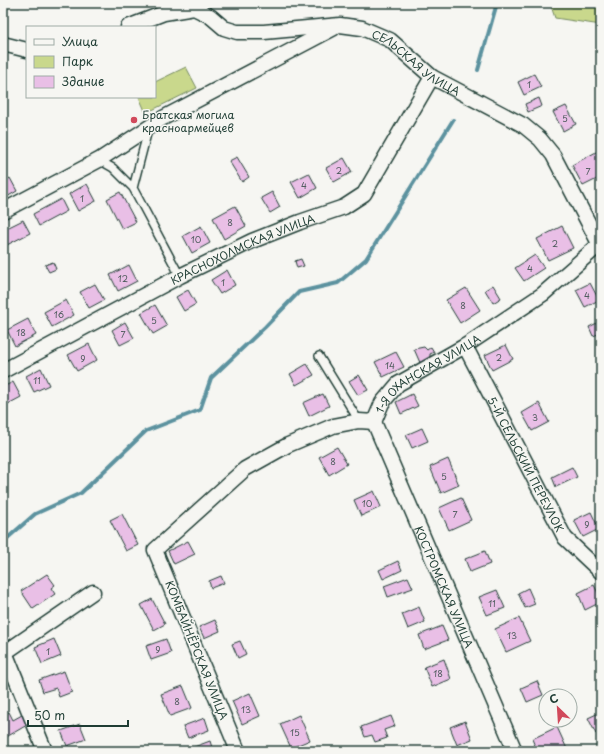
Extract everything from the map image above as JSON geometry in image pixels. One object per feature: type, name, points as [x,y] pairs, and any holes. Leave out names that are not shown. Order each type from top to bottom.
[{"type":"street","name":"СЕЛЬСКАЯ УЛИЦА","points":[[130,26],[161,8],[194,8],[210,16],[224,28],[237,32],[264,32],[340,25],[362,28],[390,40],[432,78],[523,125],[540,139],[553,155],[600,245]]},
{"type":"street","points":[[3,211],[99,160],[163,118],[340,25]]},
{"type":"street","points":[[3,44],[26,50]]},
{"type":"street","name":"КРАСНОХОЛМСКАЯ УЛИЦА","points":[[3,371],[180,276],[252,241],[344,207],[364,194],[432,78]]},
{"type":"street","name":"1-Я ОХАНСКАЯ УЛИЦА","points":[[155,550],[245,469],[288,444],[333,426],[359,421],[374,422],[382,403],[398,384],[464,346],[543,294],[600,245]]},
{"type":"street","name":"5-Й СЕЛЬСКИЙ ПЕРЕУЛОК","points":[[464,346],[566,538],[601,572]]},
{"type":"street","name":"КОСТРОМСКАЯ УЛИЦА","points":[[374,422],[515,751]]},
{"type":"street","name":"КОМБАЙНЁРСКАЯ УЛИЦА","points":[[155,550],[238,751]]},
{"type":"street","points":[[45,751],[4,653],[93,592]]},
{"type":"lane","points":[[133,188],[148,128]]},
{"type":"lane","points":[[99,160],[113,168],[133,188],[180,276]]},
{"type":"lane","points":[[319,356],[359,421]]},
{"type":"green space","points":[[550,3],[601,3],[601,25],[555,18]]},
{"type":"green space","points":[[186,67],[197,88],[146,113],[139,98],[156,98],[156,82]]},
{"type":"building","points":[[534,74],[541,87],[524,95],[518,82]]},
{"type":"building","points":[[539,98],[542,106],[528,112],[525,104]]},
{"type":"building","points":[[566,106],[576,124],[563,131],[553,112]]},
{"type":"building","points":[[598,151],[601,157],[601,177],[583,186],[572,165]]},
{"type":"building","points":[[237,157],[249,177],[242,182],[229,161]]},
{"type":"building","points":[[344,158],[352,172],[334,182],[326,168]]},
{"type":"building","points":[[309,173],[317,188],[300,198],[291,182]]},
{"type":"building","points":[[10,178],[17,191],[5,198],[3,195],[3,182]]},
{"type":"building","points":[[87,184],[96,201],[78,211],[69,194]]},
{"type":"building","points":[[120,192],[136,222],[122,229],[107,199]]},
{"type":"building","points":[[272,192],[280,207],[270,213],[261,198]]},
{"type":"building","points":[[61,199],[67,211],[39,226],[33,214]]},
{"type":"building","points":[[235,206],[246,226],[224,239],[213,218]]},
{"type":"building","points":[[23,220],[30,233],[3,247],[3,230]]},
{"type":"building","points":[[201,226],[210,243],[192,253],[183,236]]},
{"type":"building","points":[[562,226],[573,248],[548,260],[537,239]]},
{"type":"building","points":[[535,255],[544,268],[524,281],[515,268]]},
{"type":"building","points":[[301,259],[304,266],[297,268],[295,261]]},
{"type":"building","points":[[53,262],[56,269],[49,272],[45,265]]},
{"type":"building","points":[[129,265],[137,281],[118,291],[110,275]]},
{"type":"building","points":[[227,270],[235,285],[220,294],[211,280]]},
{"type":"building","points":[[590,283],[599,300],[585,307],[576,290]]},
{"type":"building","points":[[95,284],[104,300],[89,308],[80,292]]},
{"type":"building","points":[[493,285],[501,298],[493,303],[485,290]]},
{"type":"building","points":[[466,288],[480,310],[460,323],[446,300]]},
{"type":"building","points":[[188,290],[196,304],[184,311],[176,297]]},
{"type":"building","points":[[66,300],[74,315],[52,327],[44,312]]},
{"type":"building","points":[[155,305],[167,326],[153,334],[141,313]]},
{"type":"building","points":[[28,319],[36,335],[15,346],[7,330]]},
{"type":"building","points":[[601,321],[601,333],[593,336],[589,327]]},
{"type":"building","points":[[125,322],[134,338],[120,345],[112,330]]},
{"type":"building","points":[[89,344],[97,360],[77,371],[68,355]]},
{"type":"building","points":[[506,345],[513,359],[492,370],[485,355]]},
{"type":"building","points":[[424,347],[427,350],[431,347],[434,352],[430,354],[430,358],[425,360],[427,363],[421,365],[414,349]]},
{"type":"building","points":[[396,352],[404,367],[383,377],[375,362]]},
{"type":"building","points":[[307,364],[314,375],[296,385],[290,374]]},
{"type":"building","points":[[41,368],[49,385],[34,392],[26,376]]},
{"type":"building","points":[[359,375],[368,390],[358,395],[349,381]]},
{"type":"building","points":[[13,382],[21,397],[8,404],[3,394],[3,387]]},
{"type":"building","points":[[323,394],[329,406],[309,416],[303,403]]},
{"type":"building","points":[[412,394],[418,406],[401,414],[396,402]]},
{"type":"building","points":[[539,403],[549,422],[532,431],[522,413]]},
{"type":"building","points":[[422,428],[428,441],[412,448],[406,435]]},
{"type":"building","points":[[337,447],[347,464],[329,475],[319,457]]},
{"type":"building","points":[[448,459],[459,485],[441,493],[430,467]]},
{"type":"building","points":[[572,467],[577,477],[556,487],[552,477]]},
{"type":"building","points":[[374,491],[381,507],[361,516],[354,500]]},
{"type":"building","points":[[461,498],[471,520],[449,530],[439,508]]},
{"type":"building","points":[[591,512],[599,529],[583,537],[574,520]]},
{"type":"building","points":[[122,514],[138,545],[126,551],[110,520]]},
{"type":"building","points":[[188,541],[195,554],[174,564],[168,551]]},
{"type":"building","points":[[485,551],[490,564],[470,572],[465,559]]},
{"type":"building","points":[[398,561],[402,570],[383,579],[379,570]]},
{"type":"building","points":[[47,574],[55,585],[51,588],[55,594],[33,609],[21,591]]},
{"type":"building","points":[[221,576],[224,583],[211,588],[209,581]]},
{"type":"building","points":[[408,577],[413,588],[388,597],[384,586]]},
{"type":"building","points":[[594,585],[601,602],[585,610],[578,593]]},
{"type":"building","points":[[528,588],[535,604],[525,608],[518,593]]},
{"type":"building","points":[[497,590],[505,608],[487,615],[479,597]]},
{"type":"building","points":[[152,599],[165,624],[154,630],[141,605]]},
{"type":"building","points":[[419,607],[425,622],[408,629],[402,614]]},
{"type":"building","points":[[519,618],[530,641],[506,652],[495,629]]},
{"type":"building","points":[[215,620],[220,631],[204,638],[199,627]]},
{"type":"building","points":[[442,626],[448,640],[424,649],[419,635]]},
{"type":"building","points":[[54,639],[61,656],[42,664],[35,647]]},
{"type":"building","points":[[166,639],[171,653],[151,660],[146,646]]},
{"type":"building","points":[[240,641],[246,654],[238,658],[232,644]]},
{"type":"building","points":[[444,659],[451,679],[432,687],[424,667]]},
{"type":"building","points":[[64,671],[72,692],[59,697],[56,688],[43,692],[39,680]]},
{"type":"building","points":[[537,681],[540,688],[538,688],[538,697],[527,702],[521,688]]},
{"type":"building","points":[[183,686],[192,708],[170,716],[161,694]]},
{"type":"building","points":[[250,693],[260,716],[242,724],[232,701]]},
{"type":"building","points":[[9,712],[13,720],[22,715],[27,725],[3,739],[3,716]]},
{"type":"building","points":[[601,712],[601,732],[596,734],[588,718]]},
{"type":"building","points":[[299,715],[310,740],[291,748],[280,724]]},
{"type":"building","points":[[391,716],[395,726],[384,730],[387,738],[375,742],[372,735],[365,737],[361,727]]},
{"type":"building","points":[[205,718],[209,730],[188,738],[183,726]]},
{"type":"building","points":[[465,721],[472,739],[457,745],[450,727]]},
{"type":"building","points":[[80,724],[86,739],[67,746],[61,731]]},
{"type":"building","points":[[557,728],[567,749],[562,751],[537,751],[532,739]]},
{"type":"building","points":[[210,741],[213,751],[196,751],[194,747]]},
{"type":"building","points":[[26,747],[28,751],[16,751]]},
{"type":"waterway","points":[[478,70],[497,3]]},
{"type":"waterway","points":[[3,542],[35,514],[81,493],[146,431],[200,410],[211,378],[265,327],[299,292],[338,283],[366,259],[453,120]]},
{"type":"place","name":"Братская могила красноармейцев","points":[[134,120]]}]
